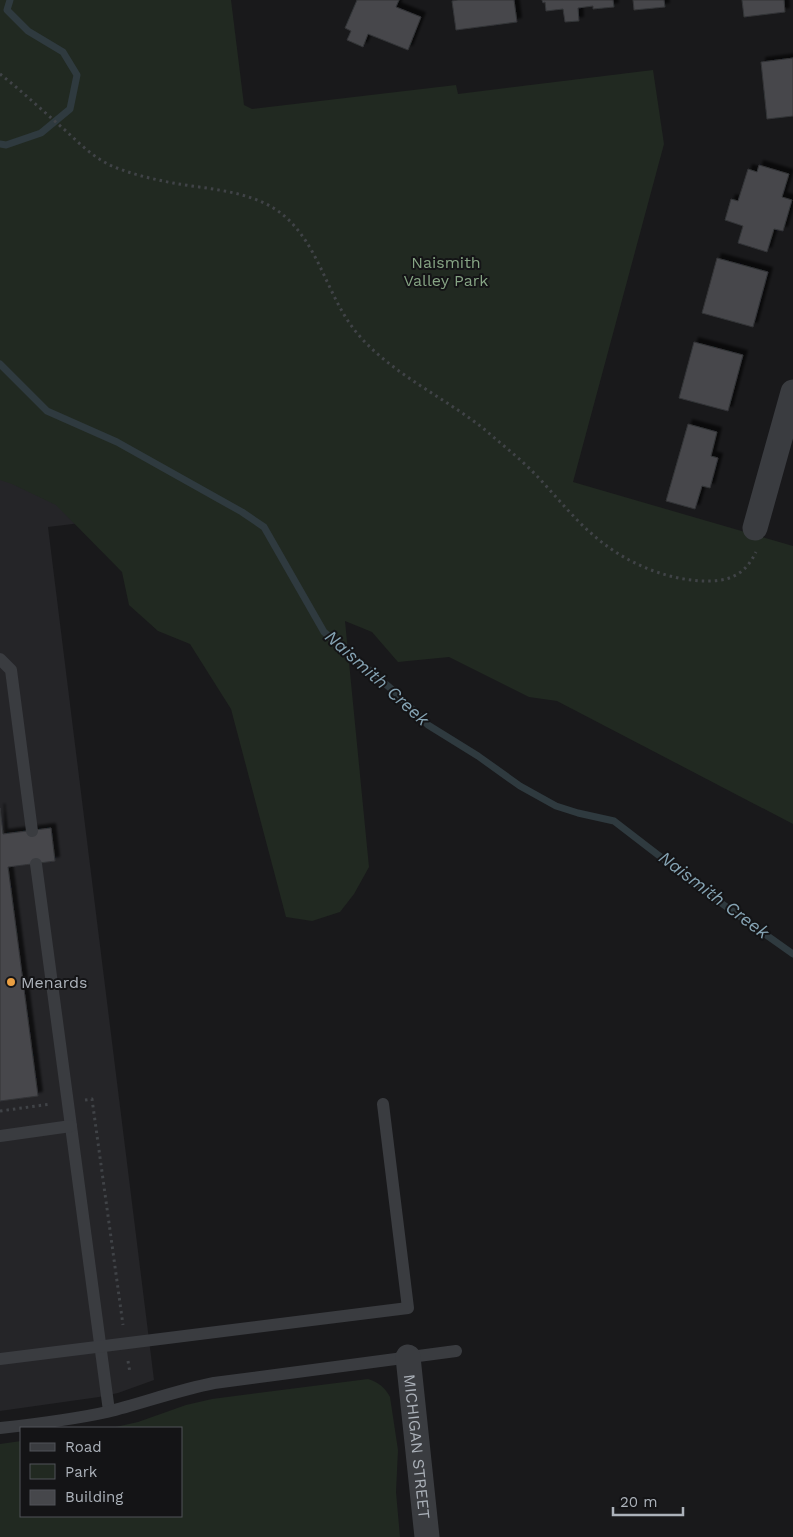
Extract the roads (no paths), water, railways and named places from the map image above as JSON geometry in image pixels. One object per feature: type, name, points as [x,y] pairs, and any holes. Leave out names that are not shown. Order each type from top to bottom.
[{"type":"street","points":[[755,528],[793,392]]},
{"type":"street","name":"MICHIGAN STREET","points":[[408,1357],[427,1537]]},
{"type":"lane","points":[[0,659],[11,670],[32,831]]},
{"type":"lane","points":[[36,864],[108,1411]]},
{"type":"lane","points":[[0,1359],[408,1308],[383,1104]]},
{"type":"lane","points":[[0,1136],[71,1126]]},
{"type":"lane","points":[[0,1428],[77,1418],[214,1383],[456,1351]]},
{"type":"waterway","name":"Naismith Creek","points":[[0,144],[6,145],[41,133],[70,109],[77,75],[63,52],[28,31],[7,10],[10,0]]},
{"type":"waterway","name":"Naismith Creek","points":[[0,364],[47,411],[117,442],[242,512],[264,527],[324,632],[395,692],[428,725],[478,756],[520,786],[556,806],[614,821],[714,898],[793,954]]},
{"type":"place","name":"Menards","points":[[11,982]]},
{"type":"park label","name":"Naismith Valley Park","points":[[446,271]]}]
